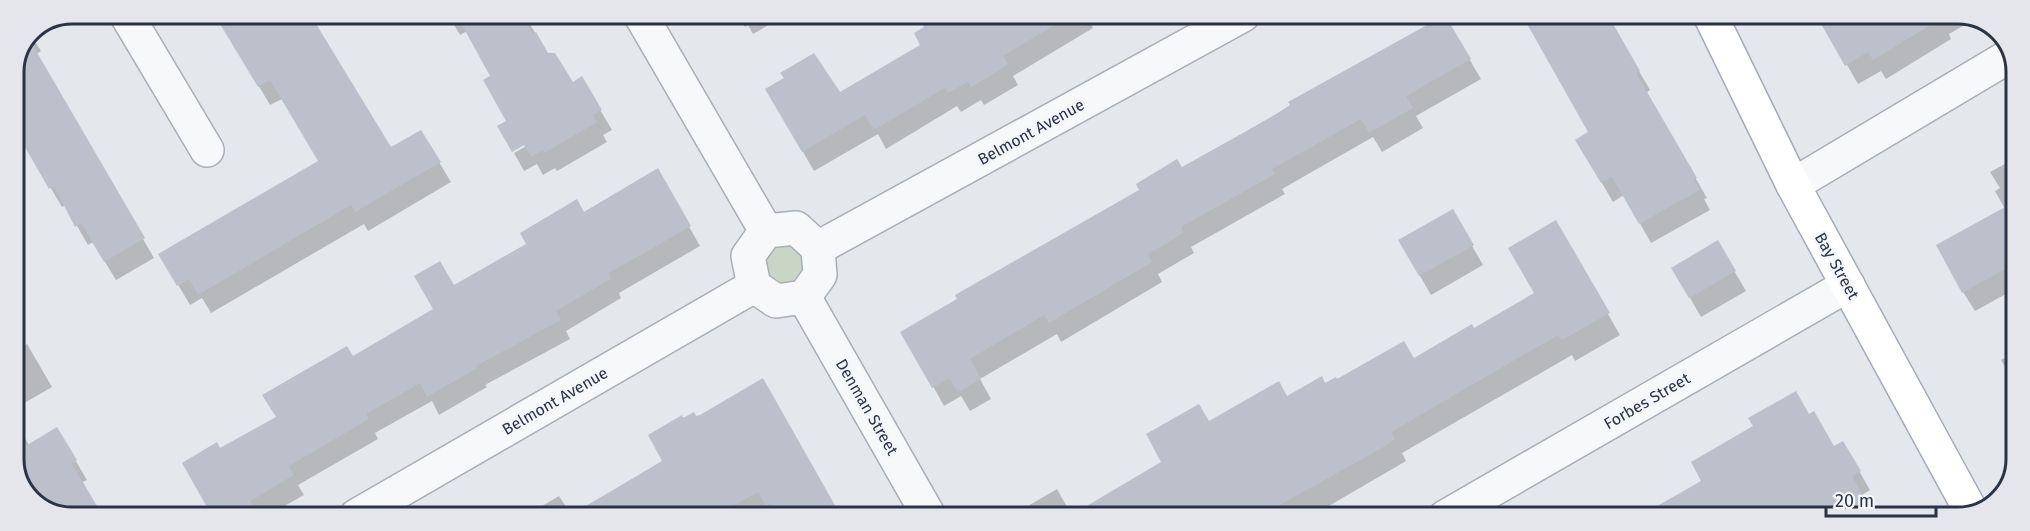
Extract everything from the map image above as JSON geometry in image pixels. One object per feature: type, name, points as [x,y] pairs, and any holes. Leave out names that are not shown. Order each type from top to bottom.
[{"type":"main road","name":"Bay Street","points":[[1714,24],[1793,185],[1968,506]]},
{"type":"street","points":[[132,24],[207,150]]},
{"type":"street","points":[[646,24],[766,231]]},
{"type":"street","name":"Belmont Avenue","points":[[818,248],[1201,25]]},
{"type":"street","points":[[1793,185],[2004,59]]},
{"type":"street","points":[[796,228],[818,248],[820,276],[804,297],[776,301],[754,286],[748,256],[766,231],[796,228]]},
{"type":"street","name":"Forbes Street","points":[[1462,507],[1848,285]]},
{"type":"street","name":"Belmont Avenue","points":[[372,507],[754,286]]},
{"type":"street","name":"Denman Street","points":[[804,297],[924,507]]},
{"type":"green space","points":[[785,245],[793,246],[799,251],[804,257],[804,273],[799,279],[793,284],[785,285],[777,284],[771,279],[766,273],[765,265],[766,257],[771,251],[777,246]]},
{"type":"building","points":[[220,24],[316,24],[391,147],[421,130],[441,162],[355,212],[351,205],[198,295],[189,279],[177,286],[158,254],[318,161],[270,80],[258,87]]},
{"type":"building","points":[[461,24],[527,24],[533,34],[536,32],[548,53],[555,53],[573,82],[582,76],[602,110],[593,115],[597,122],[544,153],[543,150],[531,157],[524,145],[512,152],[497,126],[506,121],[483,80],[490,76]]},
{"type":"building","points":[[922,24],[1057,24],[1003,56],[1008,65],[971,87],[968,82],[948,93],[945,88],[874,130],[865,115],[802,152],[765,89],[784,78],[780,73],[814,53],[840,92],[920,45],[914,33],[924,27]]},
{"type":"building","points":[[1429,24],[1450,24],[1471,59],[1406,96],[1413,108],[1369,133],[1361,119],[1272,169],[1275,174],[1181,227],[1184,233],[1148,254],[1152,262],[1049,323],[1044,315],[970,359],[981,379],[958,392],[949,378],[932,388],[900,332],[957,299],[955,295],[1139,190],[1136,184],[1177,159],[1182,167],[1275,115],[1290,105],[1288,102]]},
{"type":"building","points":[[1527,24],[1613,24],[1640,71],[1636,73],[1697,178],[1694,180],[1700,190],[1639,224],[1612,177],[1601,183],[1575,140],[1588,132]]},
{"type":"building","points":[[1821,24],[1932,24],[1873,60],[1868,52],[1845,66]]},
{"type":"building","points":[[32,45],[145,238],[104,262],[81,223],[75,227],[54,186],[49,189],[24,145],[24,72]]},
{"type":"building","points":[[658,168],[691,226],[609,273],[611,279],[556,311],[561,320],[476,366],[477,368],[427,397],[420,383],[366,414],[369,419],[289,466],[294,475],[250,501],[253,507],[207,507],[182,463],[217,442],[220,448],[276,417],[262,395],[347,346],[353,356],[433,309],[414,276],[440,261],[454,285],[526,244],[520,233],[577,199],[584,212]]},
{"type":"building","points":[[2006,206],[2006,269],[1962,293],[1936,245]]},
{"type":"building","points":[[1453,209],[1474,245],[1419,276],[1398,240]]},
{"type":"building","points":[[1556,220],[1610,313],[1562,340],[1558,335],[1391,432],[1395,439],[1382,448],[1276,507],[1085,507],[1161,462],[1146,434],[1199,404],[1209,421],[1279,381],[1287,396],[1322,376],[1325,383],[1336,377],[1337,379],[1404,341],[1414,358],[1472,324],[1474,328],[1534,293],[1508,248]]},
{"type":"building","points":[[1718,240],[1736,271],[1689,298],[1671,268]]},
{"type":"building","points":[[763,378],[836,507],[773,507],[771,503],[766,506],[758,492],[731,507],[584,507],[662,461],[648,435],[682,415],[683,418],[694,412],[696,416]]},
{"type":"building","points":[[1796,391],[1809,414],[1814,411],[1834,446],[1843,441],[1861,471],[1852,476],[1862,494],[1858,496],[1864,507],[1656,507],[1701,481],[1691,462],[1753,426],[1748,418]]},
{"type":"building","points":[[57,427],[77,460],[72,464],[98,507],[63,506],[43,497],[32,486],[28,477],[24,462],[24,447]]}]
